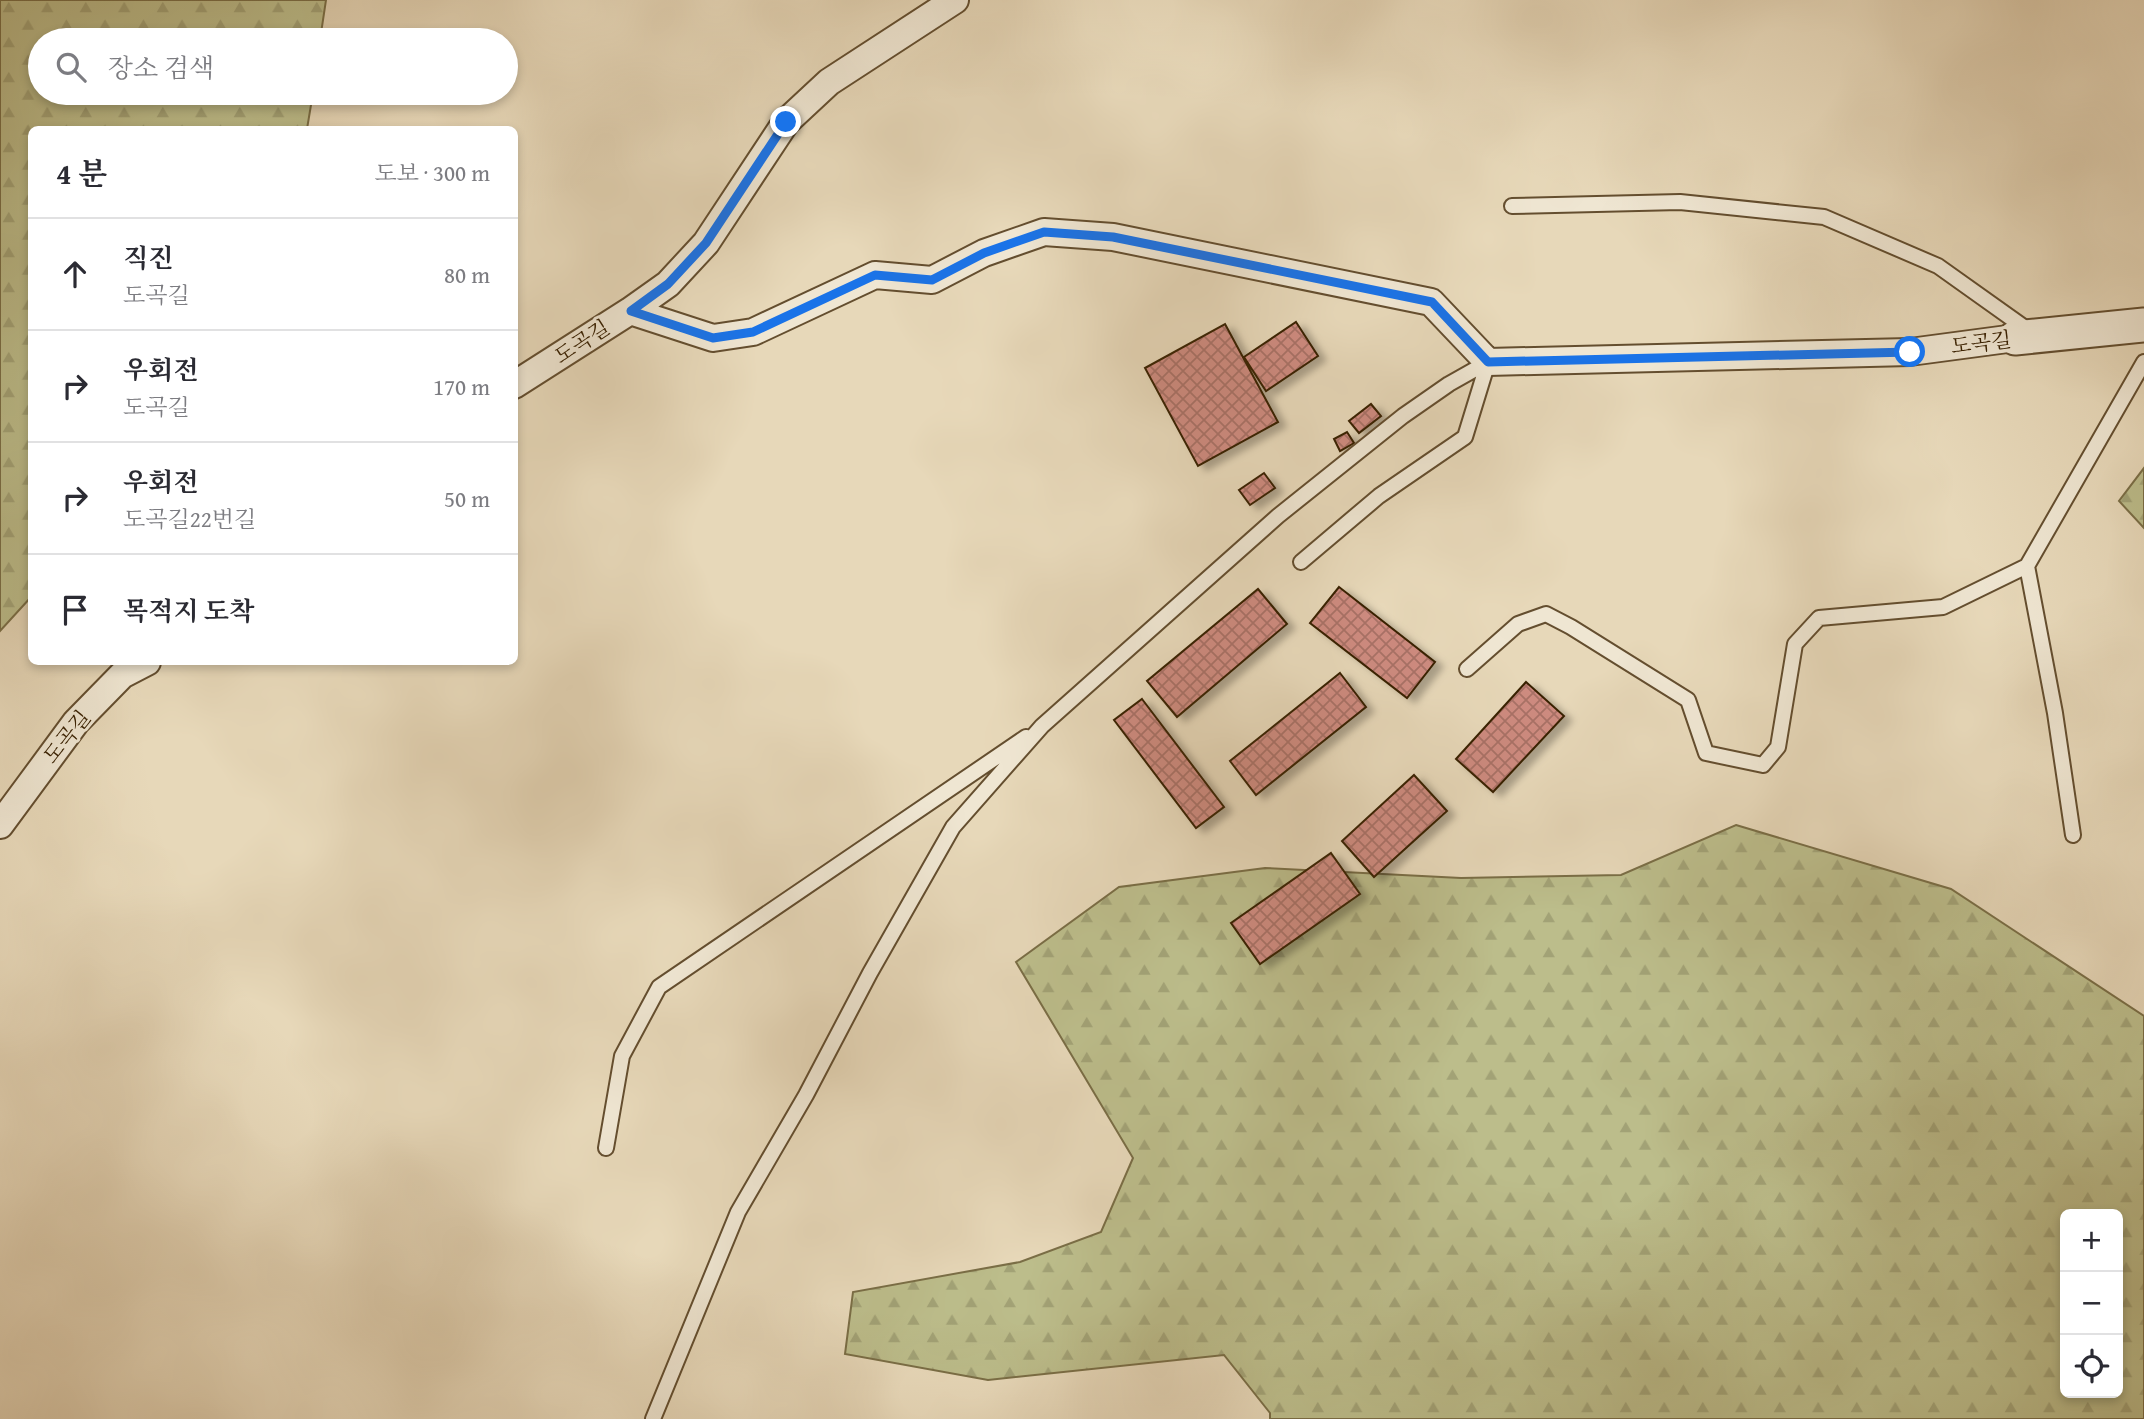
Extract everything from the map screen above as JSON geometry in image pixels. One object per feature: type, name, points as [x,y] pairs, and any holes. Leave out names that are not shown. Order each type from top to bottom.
[{"type":"street","points":[[631,311],[668,284],[706,243],[786,122],[829,82],[955,0]]},
{"type":"street","name":"도곡길","points":[[518,382],[631,311],[713,338],[753,332],[875,275],[932,280],[984,253],[1044,232],[1113,237],[1432,302],[1488,362],[1910,352],[2144,325]]},
{"type":"street","name":"도곡길","points":[[0,825],[76,722],[121,675],[141,665]]},
{"type":"lane","points":[[1512,206],[1680,202],[1824,217],[1938,266],[2026,337]]},
{"type":"lane","points":[[1301,562],[1379,496],[1465,437],[1488,362]]},
{"type":"lane","points":[[653,1419],[738,1212],[806,1096],[870,974],[953,827],[1042,726],[1278,516],[1403,416],[1449,384],[1488,362]]},
{"type":"lane","points":[[1467,669],[1518,624],[1546,614],[1688,700],[1706,753],[1763,765],[1778,747],[1795,644],[1819,618],[1943,607],[2026,566],[2144,362]]},
{"type":"lane","points":[[2026,566],[2055,713],[2073,835]]},
{"type":"lane","points":[[606,1148],[622,1056],[659,988],[1042,726]]},
{"type":"green space","points":[[0,0],[326,0],[322,28],[28,28],[28,105],[311,105],[308,126],[28,126],[28,600],[0,631]]},
{"type":"green space","points":[[2144,468],[2144,528],[2119,501]]},
{"type":"green space","points":[[1736,825],[1951,889],[2144,1016],[2144,1419],[1270,1419],[1270,1413],[1224,1355],[988,1380],[845,1354],[853,1292],[1020,1262],[1101,1232],[1133,1158],[1016,962],[1119,887],[1265,868],[1461,878],[1621,875]]},
{"type":"building","points":[[1296,322],[1318,356],[1266,391],[1244,357]]},
{"type":"building","points":[[1225,324],[1278,422],[1198,466],[1145,368]]},
{"type":"building","points":[[1371,404],[1381,416],[1359,433],[1349,421]]},
{"type":"building","points":[[1347,432],[1354,443],[1340,451],[1334,439]]},
{"type":"building","points":[[1264,473],[1275,488],[1250,505],[1239,490]]},
{"type":"building","points":[[1339,587],[1435,662],[1407,698],[1310,623]]},
{"type":"building","points":[[1258,589],[1287,624],[1177,717],[1147,681]]},
{"type":"building","points":[[1340,673],[1366,707],[1256,795],[1230,761]]},
{"type":"building","points":[[1526,682],[1564,716],[1493,792],[1456,759]]},
{"type":"building","points":[[1142,699],[1224,807],[1196,828],[1114,720]]},
{"type":"building","points":[[1414,775],[1447,811],[1374,877],[1342,841]]},
{"type":"building","points":[[1331,853],[1360,894],[1260,964],[1231,923]]},
{"type":"route","points":[[786,122],[706,243],[668,284],[631,311],[713,338],[753,332],[875,275],[932,280],[984,253],[1044,232],[1113,237],[1432,302],[1488,362],[1910,352]]}]
